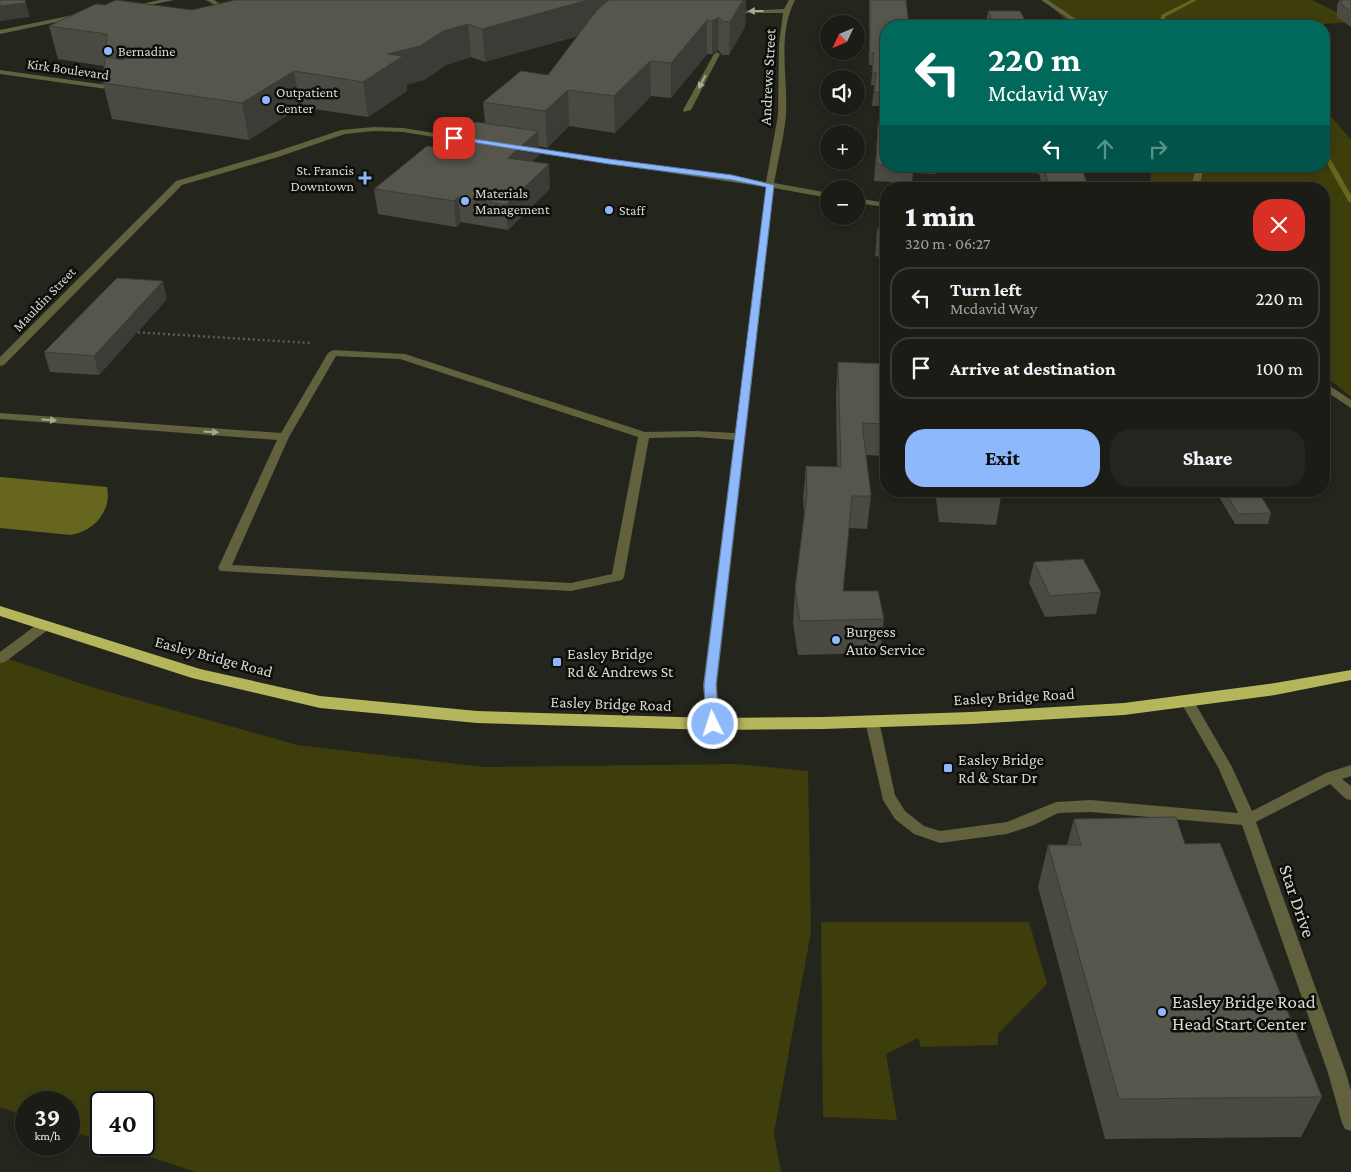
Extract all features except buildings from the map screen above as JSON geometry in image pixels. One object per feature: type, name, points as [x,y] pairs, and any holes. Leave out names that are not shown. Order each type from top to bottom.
[{"type":"highway","name":"Easley Bridge Road","points":[[0,611],[198,674],[320,702],[477,717],[713,724],[971,718],[1114,709],[1187,701],[1351,676]]},
{"type":"street","points":[[126,6],[171,0]]},
{"type":"street","points":[[209,0],[235,14],[241,14]]},
{"type":"street","name":"Andrews Street","points":[[713,724],[710,685],[770,185],[782,115],[782,44],[786,12],[792,0]]},
{"type":"street","points":[[1044,0],[1074,20]]},
{"type":"street","points":[[735,26],[741,12],[786,12]]},
{"type":"street","points":[[0,32],[90,13]]},
{"type":"street","points":[[687,110],[717,54]]},
{"type":"street","name":"Kirk Boulevard","points":[[0,72],[132,91]]},
{"type":"street","name":"Mauldin Street","points":[[0,363],[179,183],[275,155],[344,132],[374,128],[483,142]]},
{"type":"street","points":[[512,147],[732,178],[820,194]]},
{"type":"street","points":[[865,202],[880,204]]},
{"type":"street","points":[[644,435],[618,577],[571,587],[224,568],[284,437],[333,353],[401,356],[644,435],[697,434],[740,437]]},
{"type":"street","points":[[1330,389],[1351,405]]},
{"type":"street","points":[[0,416],[284,437]]},
{"type":"street","points":[[0,659],[44,626]]},
{"type":"street","name":"Star Drive","points":[[1187,701],[1225,767],[1248,820],[1337,1073],[1351,1123]]},
{"type":"street","points":[[872,721],[888,796],[900,815],[919,830],[940,837],[1007,828],[1029,821],[1056,808],[1065,807],[1091,806],[1248,820],[1331,777],[1351,770]]},
{"type":"street","points":[[1331,777],[1351,796]]},
{"type":"path","points":[[124,332],[310,343]]},
{"type":"shaded area","points":[[1045,0],[1312,0],[1351,19],[1351,22],[1330,24],[1330,20],[1066,20]]},
{"type":"shaded area","points":[[1330,115],[1351,140],[1351,397],[1330,380],[1330,182],[1150,182],[1151,172],[1330,172]]},
{"type":"shaded area","points":[[0,477],[107,487],[107,504],[104,512],[94,524],[79,533],[71,535],[0,528]]},
{"type":"shaded area","points":[[0,656],[88,686],[297,745],[483,767],[737,764],[808,771],[811,932],[774,1133],[781,1172],[196,1172],[147,1156],[155,1156],[155,1091],[90,1091],[90,1137],[80,1134],[80,1091],[15,1091],[15,1112],[0,1107]]},
{"type":"shaded area","points":[[821,922],[1029,922],[1047,984],[998,1034],[998,1045],[921,1047],[918,1038],[886,1054],[897,1120],[823,1117]]},
{"type":"waterway","points":[[1163,20],[1163,16],[1195,0]]},
{"type":"waterway","points":[[1330,164],[1351,201]]},
{"type":"place","name":"Bernadine","points":[[108,51]]},
{"type":"place","name":"Outpatient Center","points":[[266,100]]},
{"type":"place","name":"St. Francis Downtown","points":[[365,178]]},
{"type":"place","name":"Materials Management","points":[[465,201]]},
{"type":"place","name":"Staff","points":[[609,210]]},
{"type":"place","name":"Burgess Auto Service","points":[[836,640]]},
{"type":"place","name":"Easley Bridge Rd & Andrews St","points":[[557,662]]},
{"type":"place","name":"Easley Bridge Rd & Star Dr","points":[[948,768]]},
{"type":"place","name":"Easley Bridge Road Head Start Center","points":[[1162,1012]]},
{"type":"route","points":[[454,138],[770,185],[710,685],[713,724]]}]
